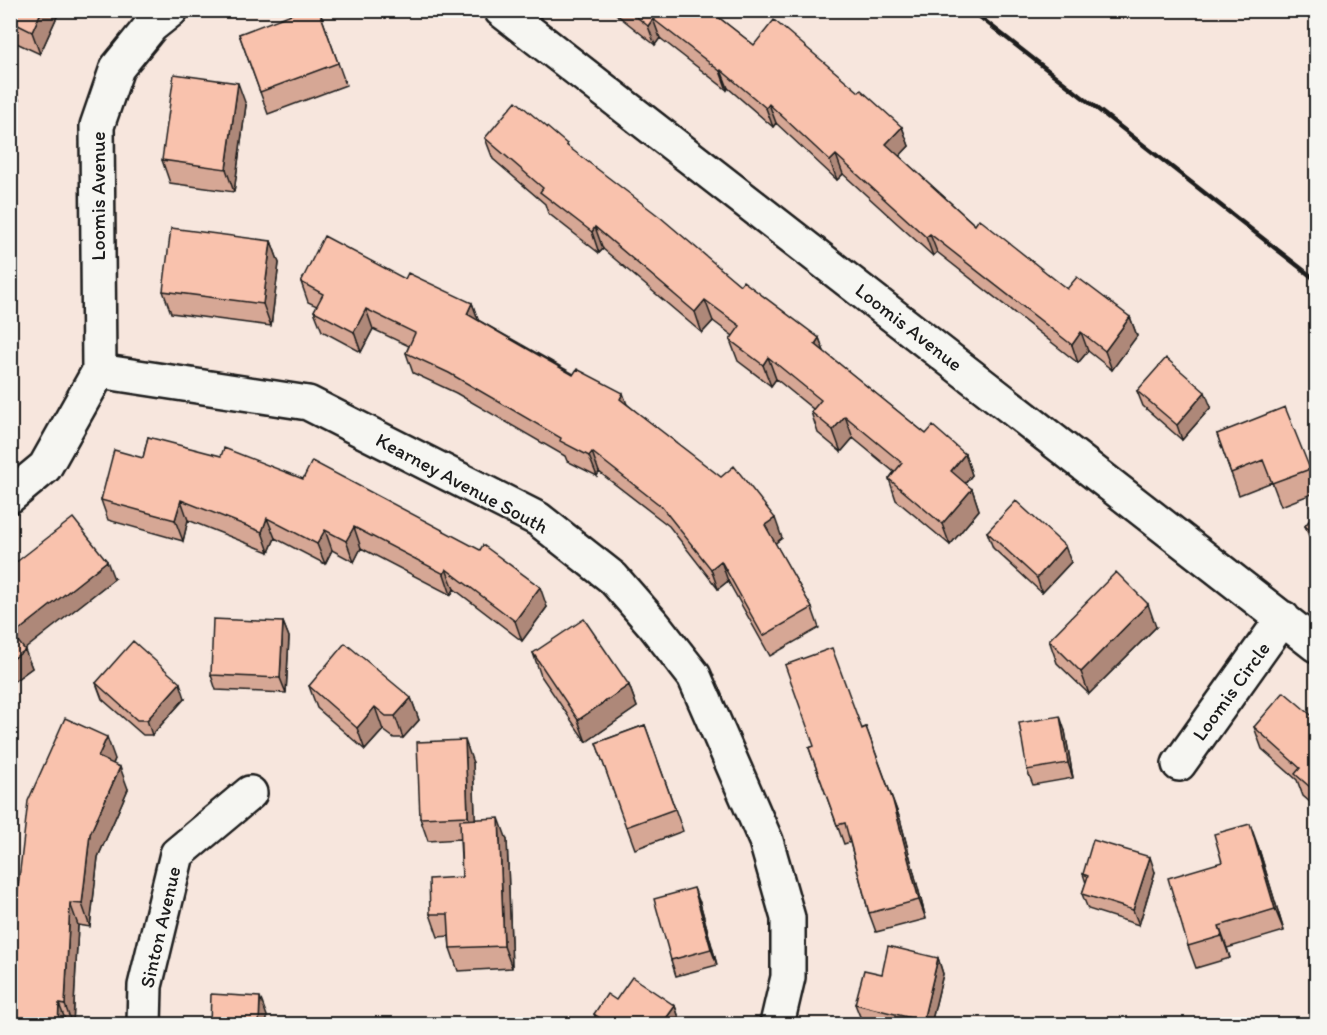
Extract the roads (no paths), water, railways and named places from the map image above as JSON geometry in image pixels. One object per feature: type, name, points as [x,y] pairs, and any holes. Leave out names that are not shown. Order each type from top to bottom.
[{"type":"street","name":"Loomis Avenue","points":[[99,371],[97,126],[117,68],[151,26],[171,10]]},
{"type":"street","name":"Loomis Avenue","points":[[501,10],[1317,645]]},
{"type":"street","points":[[10,496],[45,467],[99,371]]},
{"type":"street","name":"Kearney Avenue South","points":[[99,371],[308,403],[538,519],[613,578],[694,676],[766,841],[788,918],[788,977],[777,1024]]},
{"type":"street","name":"Loomis Circle","points":[[1179,764],[1283,618]]},
{"type":"street","name":"Sinton Avenue","points":[[144,1024],[145,987],[177,854],[250,793]]},
{"type":"railway","points":[[971,10],[1316,280]]}]
